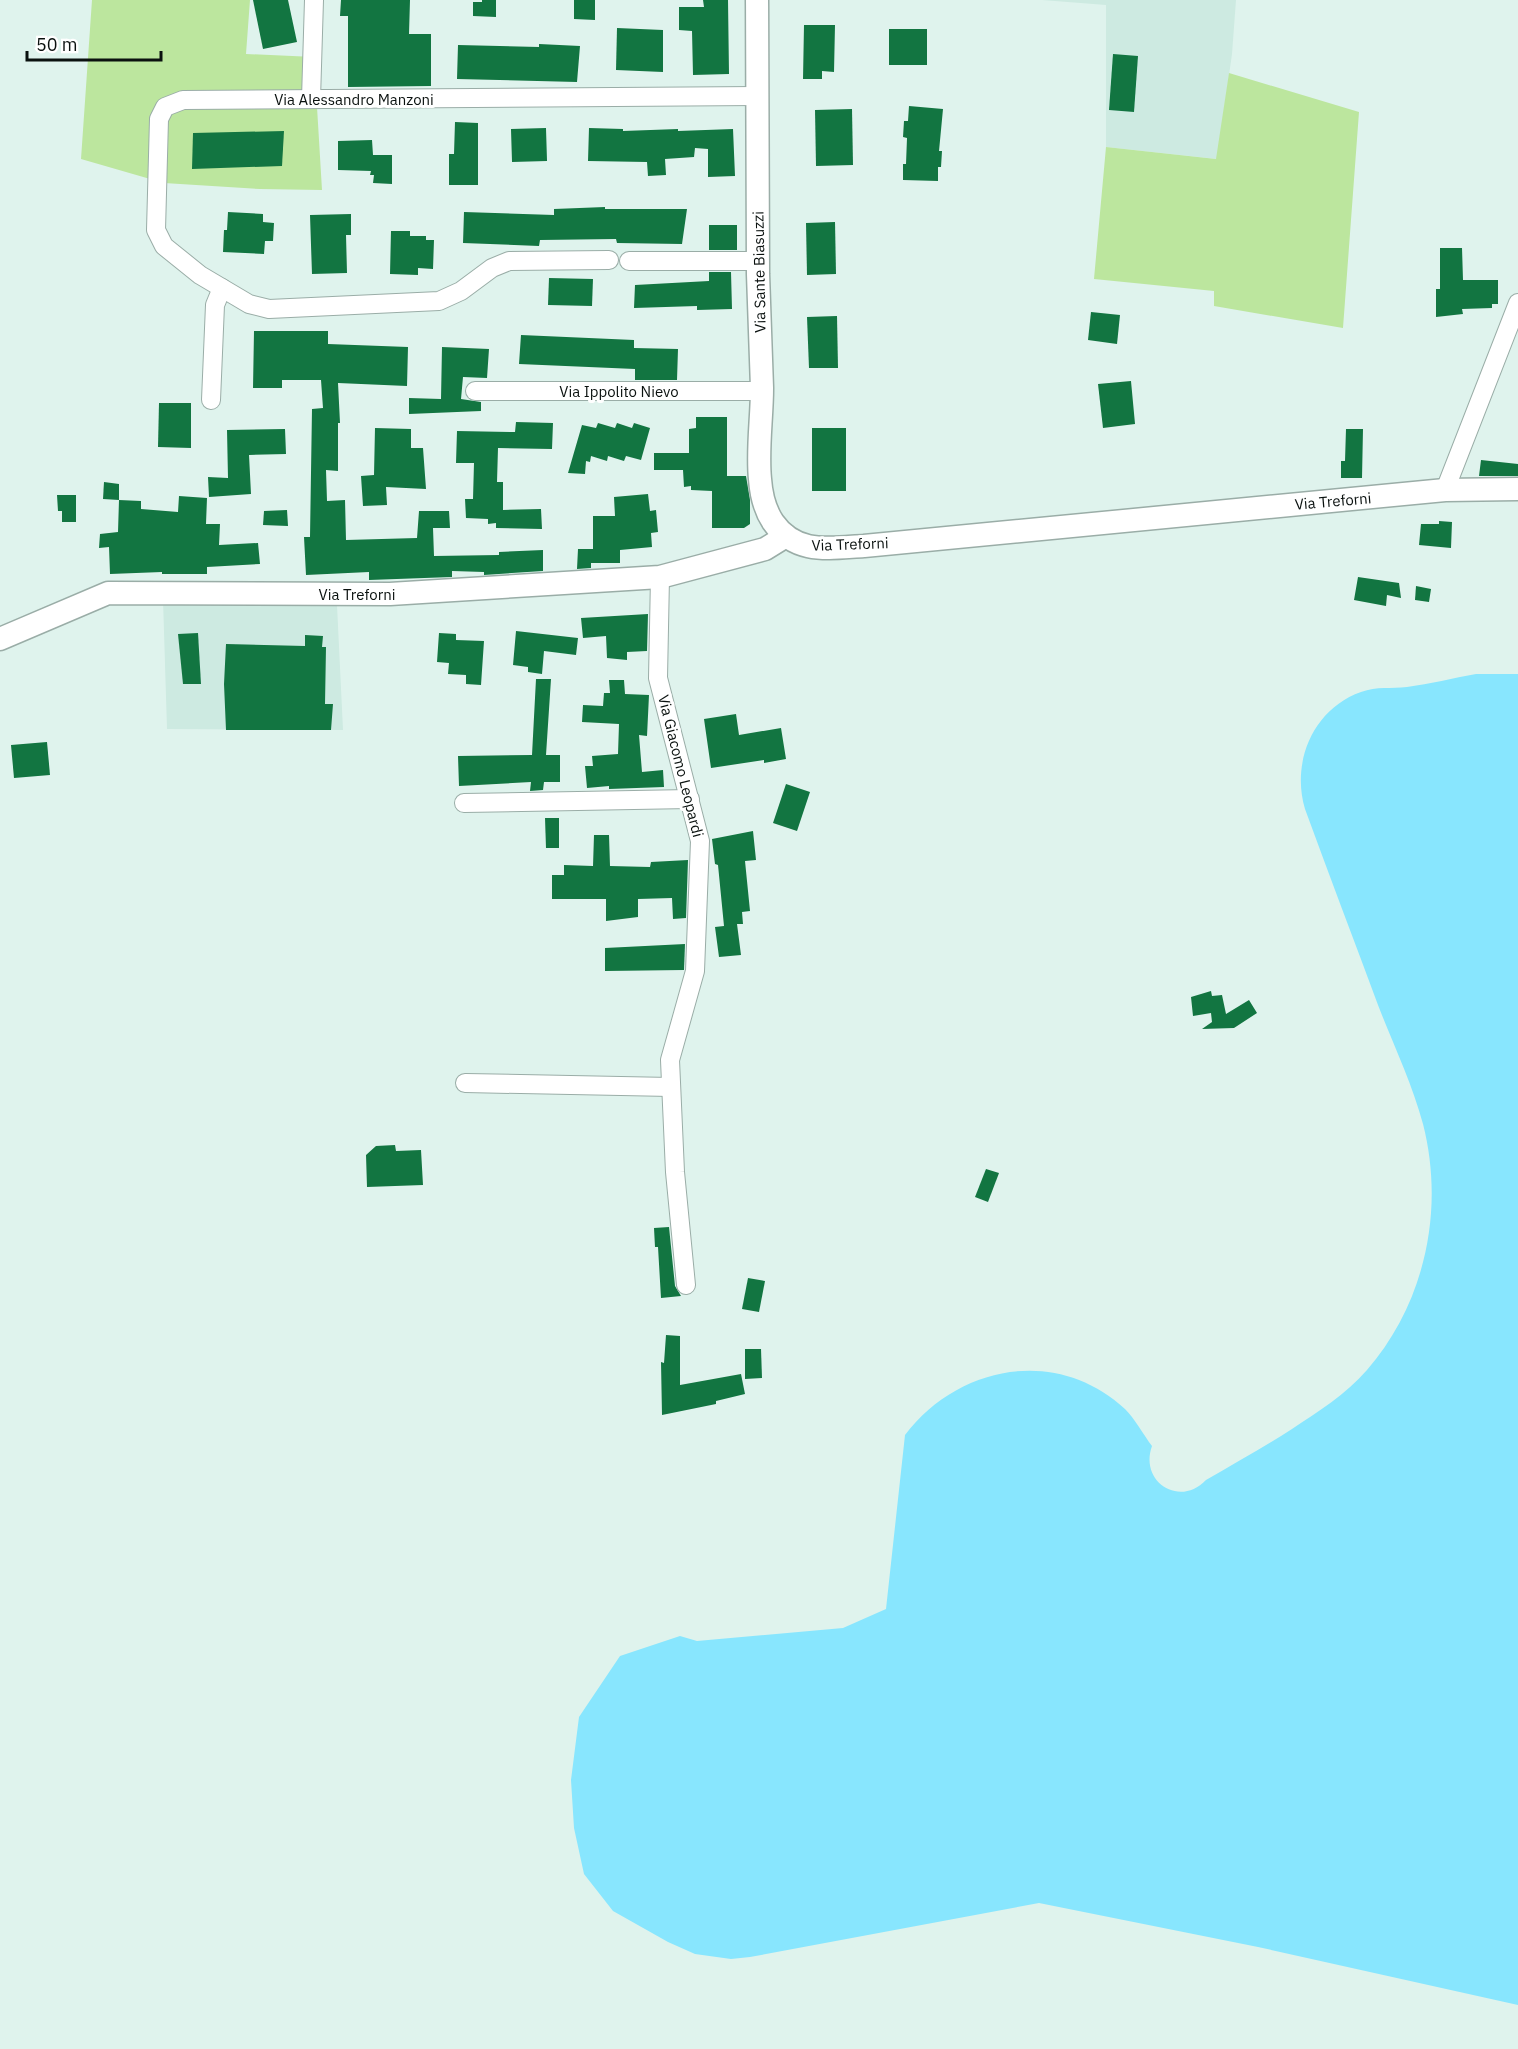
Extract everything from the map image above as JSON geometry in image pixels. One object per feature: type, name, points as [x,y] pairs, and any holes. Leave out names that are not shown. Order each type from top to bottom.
[{"type":"street","points":[[311,99],[314,0]]},
{"type":"street","name":"Via Sante Biasuzzi","points":[[757,0],[758,261],[762,390],[759,479],[769,515],[786,536]]},
{"type":"street","name":"Via Alessandro Manzoni","points":[[609,260],[509,261],[492,268],[461,291],[439,301],[269,309],[249,304],[182,262],[164,246],[156,230],[159,119],[165,107],[183,100],[758,96]]},
{"type":"street","points":[[629,261],[758,261]]},
{"type":"street","points":[[211,400],[215,305],[222,288]]},
{"type":"street","points":[[1445,490],[1518,303]]},
{"type":"street","name":"Via Ippolito Nievo","points":[[475,391],[762,390]]},
{"type":"street","name":"Via Treforni","points":[[0,639],[108,593],[390,594],[660,577],[765,549],[786,536],[805,546],[828,548],[864,546],[1445,490],[1518,489]]},
{"type":"street","name":"Via Giacomo Leopardi","points":[[660,577],[658,678],[700,841],[695,971],[670,1060],[675,1172],[686,1285]]},
{"type":"street","points":[[464,803],[690,799]]},
{"type":"street","points":[[465,1083],[671,1087]]},
{"type":"shaded area","points":[[1042,0],[1236,0],[1232,54],[1217,159],[1106,147],[1106,5]]},
{"type":"shaded area","points":[[163,599],[337,605],[343,730],[167,729]]},
{"type":"green space","points":[[92,0],[250,0],[246,54],[314,57],[322,190],[164,183],[81,159]]},
{"type":"green space","points":[[1229,73],[1359,112],[1343,328],[1214,306],[1214,291],[1094,279],[1106,147],[1216,159]]},
{"type":"water","points":[[1476,674],[1518,674],[1518,2005],[1258,1947],[1039,1903],[731,1959],[695,1954],[668,1942],[613,1911],[584,1874],[574,1828],[571,1780],[579,1717],[620,1656],[680,1636],[697,1641],[843,1628],[886,1609],[905,1435],[927,1411],[952,1393],[980,1379],[1009,1372],[1039,1371],[1069,1377],[1098,1389],[1125,1409],[1152,1446],[1151,1470],[1157,1480],[1164,1487],[1185,1492],[1196,1488],[1260,1449],[1331,1402],[1359,1379],[1387,1344],[1416,1285],[1425,1254],[1432,1189],[1429,1157],[1423,1124],[1413,1094],[1305,809],[1301,791],[1301,773],[1304,756],[1318,724],[1344,700],[1373,689],[1407,687]]},
{"type":"building","points":[[253,0],[288,0],[297,42],[263,49]]},
{"type":"building","points":[[341,0],[410,0],[409,34],[431,34],[431,86],[348,87],[348,16],[340,16]]},
{"type":"building","points":[[482,0],[496,0],[496,17],[473,16],[473,2],[482,2]]},
{"type":"building","points":[[574,0],[595,0],[595,20],[574,19]]},
{"type":"building","points":[[703,0],[728,0],[729,74],[693,75],[692,31],[679,30],[679,7],[704,7]]},
{"type":"building","points":[[804,25],[835,25],[834,72],[822,71],[822,79],[803,79]]},
{"type":"building","points":[[617,28],[663,30],[663,72],[616,70]]},
{"type":"building","points":[[889,29],[927,29],[927,65],[889,65]]},
{"type":"building","points":[[539,44],[580,46],[577,82],[457,79],[458,45],[539,47]]},
{"type":"building","points":[[1113,54],[1138,56],[1134,112],[1109,110]]},
{"type":"building","points":[[909,106],[943,109],[939,151],[942,151],[941,167],[938,167],[938,181],[903,180],[907,138],[903,137],[904,121],[908,121]]},
{"type":"building","points":[[852,109],[853,165],[816,166],[815,110]]},
{"type":"building","points":[[455,122],[478,123],[478,185],[449,185],[449,154],[454,154]]},
{"type":"building","points":[[546,128],[547,161],[512,162],[511,129]]},
{"type":"building","points":[[589,128],[623,129],[623,131],[733,129],[735,176],[708,177],[708,149],[695,148],[694,157],[665,159],[666,175],[648,176],[647,162],[588,161]]},
{"type":"building","points":[[284,131],[282,166],[192,169],[193,133]]},
{"type":"building","points":[[372,140],[373,155],[392,155],[392,184],[373,183],[374,175],[370,175],[371,171],[338,170],[338,141]]},
{"type":"building","points":[[605,207],[605,209],[687,209],[682,244],[617,243],[616,239],[540,240],[539,246],[463,243],[464,212],[554,215],[554,209]]},
{"type":"building","points":[[228,212],[263,214],[263,222],[274,223],[273,241],[265,241],[264,254],[223,252]]},
{"type":"building","points":[[351,214],[351,235],[346,235],[347,273],[312,274],[310,215]]},
{"type":"building","points":[[835,222],[836,274],[807,275],[806,223]]},
{"type":"building","points":[[709,225],[737,225],[737,250],[709,250]]},
{"type":"building","points":[[391,231],[410,231],[410,236],[426,236],[426,240],[434,240],[433,269],[418,268],[418,275],[390,274]]},
{"type":"building","points":[[1440,248],[1462,248],[1463,280],[1498,280],[1498,304],[1492,304],[1492,308],[1462,309],[1463,314],[1436,317],[1436,289],[1440,289]]},
{"type":"building","points":[[709,272],[731,272],[732,309],[697,310],[697,306],[634,308],[635,285],[709,281]]},
{"type":"building","points":[[549,278],[593,279],[592,306],[548,305]]},
{"type":"building","points":[[1091,312],[1120,315],[1117,344],[1088,340]]},
{"type":"building","points":[[837,316],[838,368],[809,368],[807,317]]},
{"type":"building","points":[[254,331],[328,331],[328,344],[408,347],[407,386],[338,383],[340,423],[338,423],[338,471],[326,470],[327,501],[345,500],[346,540],[417,538],[419,511],[449,511],[450,528],[433,528],[434,556],[499,555],[499,552],[543,550],[543,571],[484,575],[484,572],[452,571],[452,577],[369,580],[369,572],[306,575],[304,537],[310,537],[312,409],[323,408],[321,380],[282,380],[282,388],[253,388]]},
{"type":"building","points":[[521,335],[634,340],[634,348],[678,349],[677,380],[635,380],[635,369],[519,364]]},
{"type":"building","points":[[442,347],[489,349],[487,378],[463,377],[461,399],[481,402],[481,411],[409,414],[409,398],[441,399]]},
{"type":"building","points":[[1131,381],[1135,424],[1103,428],[1098,384]]},
{"type":"building","points":[[159,403],[191,403],[191,448],[158,447]]},
{"type":"building","points":[[696,417],[727,417],[727,476],[746,476],[750,500],[750,524],[744,528],[712,528],[712,491],[691,490],[691,486],[684,487],[683,470],[654,470],[654,453],[689,453],[689,429],[696,428]]},
{"type":"building","points":[[516,422],[553,423],[552,449],[498,448],[497,482],[503,482],[503,510],[541,509],[542,529],[496,528],[496,523],[488,524],[488,519],[466,518],[465,499],[473,499],[474,463],[456,463],[457,431],[515,432]]},
{"type":"building","points":[[598,423],[615,428],[617,423],[632,428],[634,423],[650,428],[641,460],[626,456],[624,461],[608,456],[607,461],[591,456],[590,462],[586,461],[585,474],[568,473],[582,425],[596,428]]},
{"type":"building","points":[[375,428],[411,429],[411,448],[423,448],[426,489],[386,487],[387,505],[363,506],[361,476],[374,475]]},
{"type":"building","points":[[812,428],[846,428],[846,491],[812,491]]},
{"type":"building","points":[[285,429],[286,454],[249,455],[251,494],[209,497],[208,477],[228,478],[227,430]]},
{"type":"building","points":[[1346,429],[1363,429],[1362,478],[1341,478],[1341,461],[1345,461]]},
{"type":"building","points":[[1481,460],[1518,464],[1518,476],[1479,476]]},
{"type":"building","points":[[104,482],[119,484],[119,500],[103,499]]},
{"type":"building","points":[[648,494],[650,511],[656,510],[658,532],[651,533],[652,547],[620,550],[620,563],[591,563],[591,568],[577,569],[578,549],[593,549],[593,516],[615,516],[614,497]]},
{"type":"building","points":[[57,495],[76,495],[76,522],[62,522],[62,511],[58,511]]},
{"type":"building","points":[[179,496],[207,498],[206,524],[220,524],[219,545],[258,543],[260,564],[207,567],[207,574],[162,574],[162,572],[110,574],[109,547],[99,548],[100,534],[118,532],[119,500],[141,501],[141,509],[178,512]]},
{"type":"building","points":[[287,510],[288,526],[263,525],[264,511]]},
{"type":"building","points":[[1439,521],[1452,522],[1451,548],[1419,545],[1421,524],[1439,524]]},
{"type":"building","points":[[1358,577],[1399,583],[1401,598],[1387,595],[1386,606],[1354,600]]},
{"type":"building","points":[[1416,586],[1431,589],[1429,602],[1415,600]]},
{"type":"building","points":[[648,614],[647,651],[627,652],[627,660],[607,658],[606,636],[583,638],[581,618]]},
{"type":"building","points":[[516,631],[578,638],[576,655],[544,651],[542,674],[528,672],[528,667],[513,665]]},
{"type":"building","points":[[198,633],[201,684],[183,684],[178,634]]},
{"type":"building","points":[[439,633],[456,634],[456,640],[484,641],[481,685],[466,684],[466,675],[448,674],[449,663],[437,662]]},
{"type":"building","points":[[305,635],[323,636],[322,647],[326,647],[325,704],[333,704],[331,730],[226,730],[224,684],[226,644],[305,646]]},
{"type":"building","points":[[536,679],[551,679],[546,755],[560,755],[560,782],[544,782],[543,790],[530,791],[531,782],[459,786],[458,756],[532,755]]},
{"type":"building","points":[[609,680],[624,680],[625,694],[649,695],[647,736],[639,735],[642,772],[663,770],[664,787],[587,788],[585,766],[593,766],[592,756],[618,754],[619,724],[582,722],[583,705],[603,706],[604,693],[610,693]]},
{"type":"building","points":[[736,714],[739,735],[781,728],[786,759],[711,768],[704,719]]},
{"type":"building","points":[[47,742],[50,775],[14,778],[11,745]]},
{"type":"building","points":[[786,784],[810,792],[797,831],[773,823]]},
{"type":"building","points":[[545,818],[559,818],[559,848],[546,848]]},
{"type":"building","points":[[753,831],[756,860],[745,861],[750,911],[742,912],[743,924],[737,924],[741,955],[719,957],[715,927],[724,926],[718,865],[715,864],[712,839]]},
{"type":"building","points":[[594,835],[609,835],[610,866],[650,867],[651,862],[688,860],[686,918],[673,919],[672,898],[638,899],[638,917],[606,921],[606,899],[552,899],[552,875],[564,875],[564,865],[593,866]]},
{"type":"building","points":[[685,944],[684,970],[605,971],[605,948]]},
{"type":"building","points":[[1211,991],[1212,996],[1222,995],[1226,1014],[1249,1000],[1257,1013],[1234,1028],[1202,1029],[1212,1022],[1211,1013],[1193,1016],[1191,997]]},
{"type":"building","points":[[395,1145],[396,1151],[421,1150],[423,1185],[367,1187],[366,1155],[376,1146]]},
{"type":"building","points":[[986,1169],[999,1173],[988,1202],[975,1197]]},
{"type":"building","points":[[669,1227],[675,1286],[681,1296],[661,1298],[658,1247],[655,1247],[654,1228]]},
{"type":"building","points":[[748,1278],[765,1281],[759,1312],[742,1309]]},
{"type":"building","points":[[666,1335],[680,1336],[680,1385],[741,1374],[745,1394],[716,1401],[716,1404],[662,1415],[661,1362],[664,1363]]},
{"type":"building","points":[[745,1349],[761,1349],[762,1378],[745,1379]]}]
